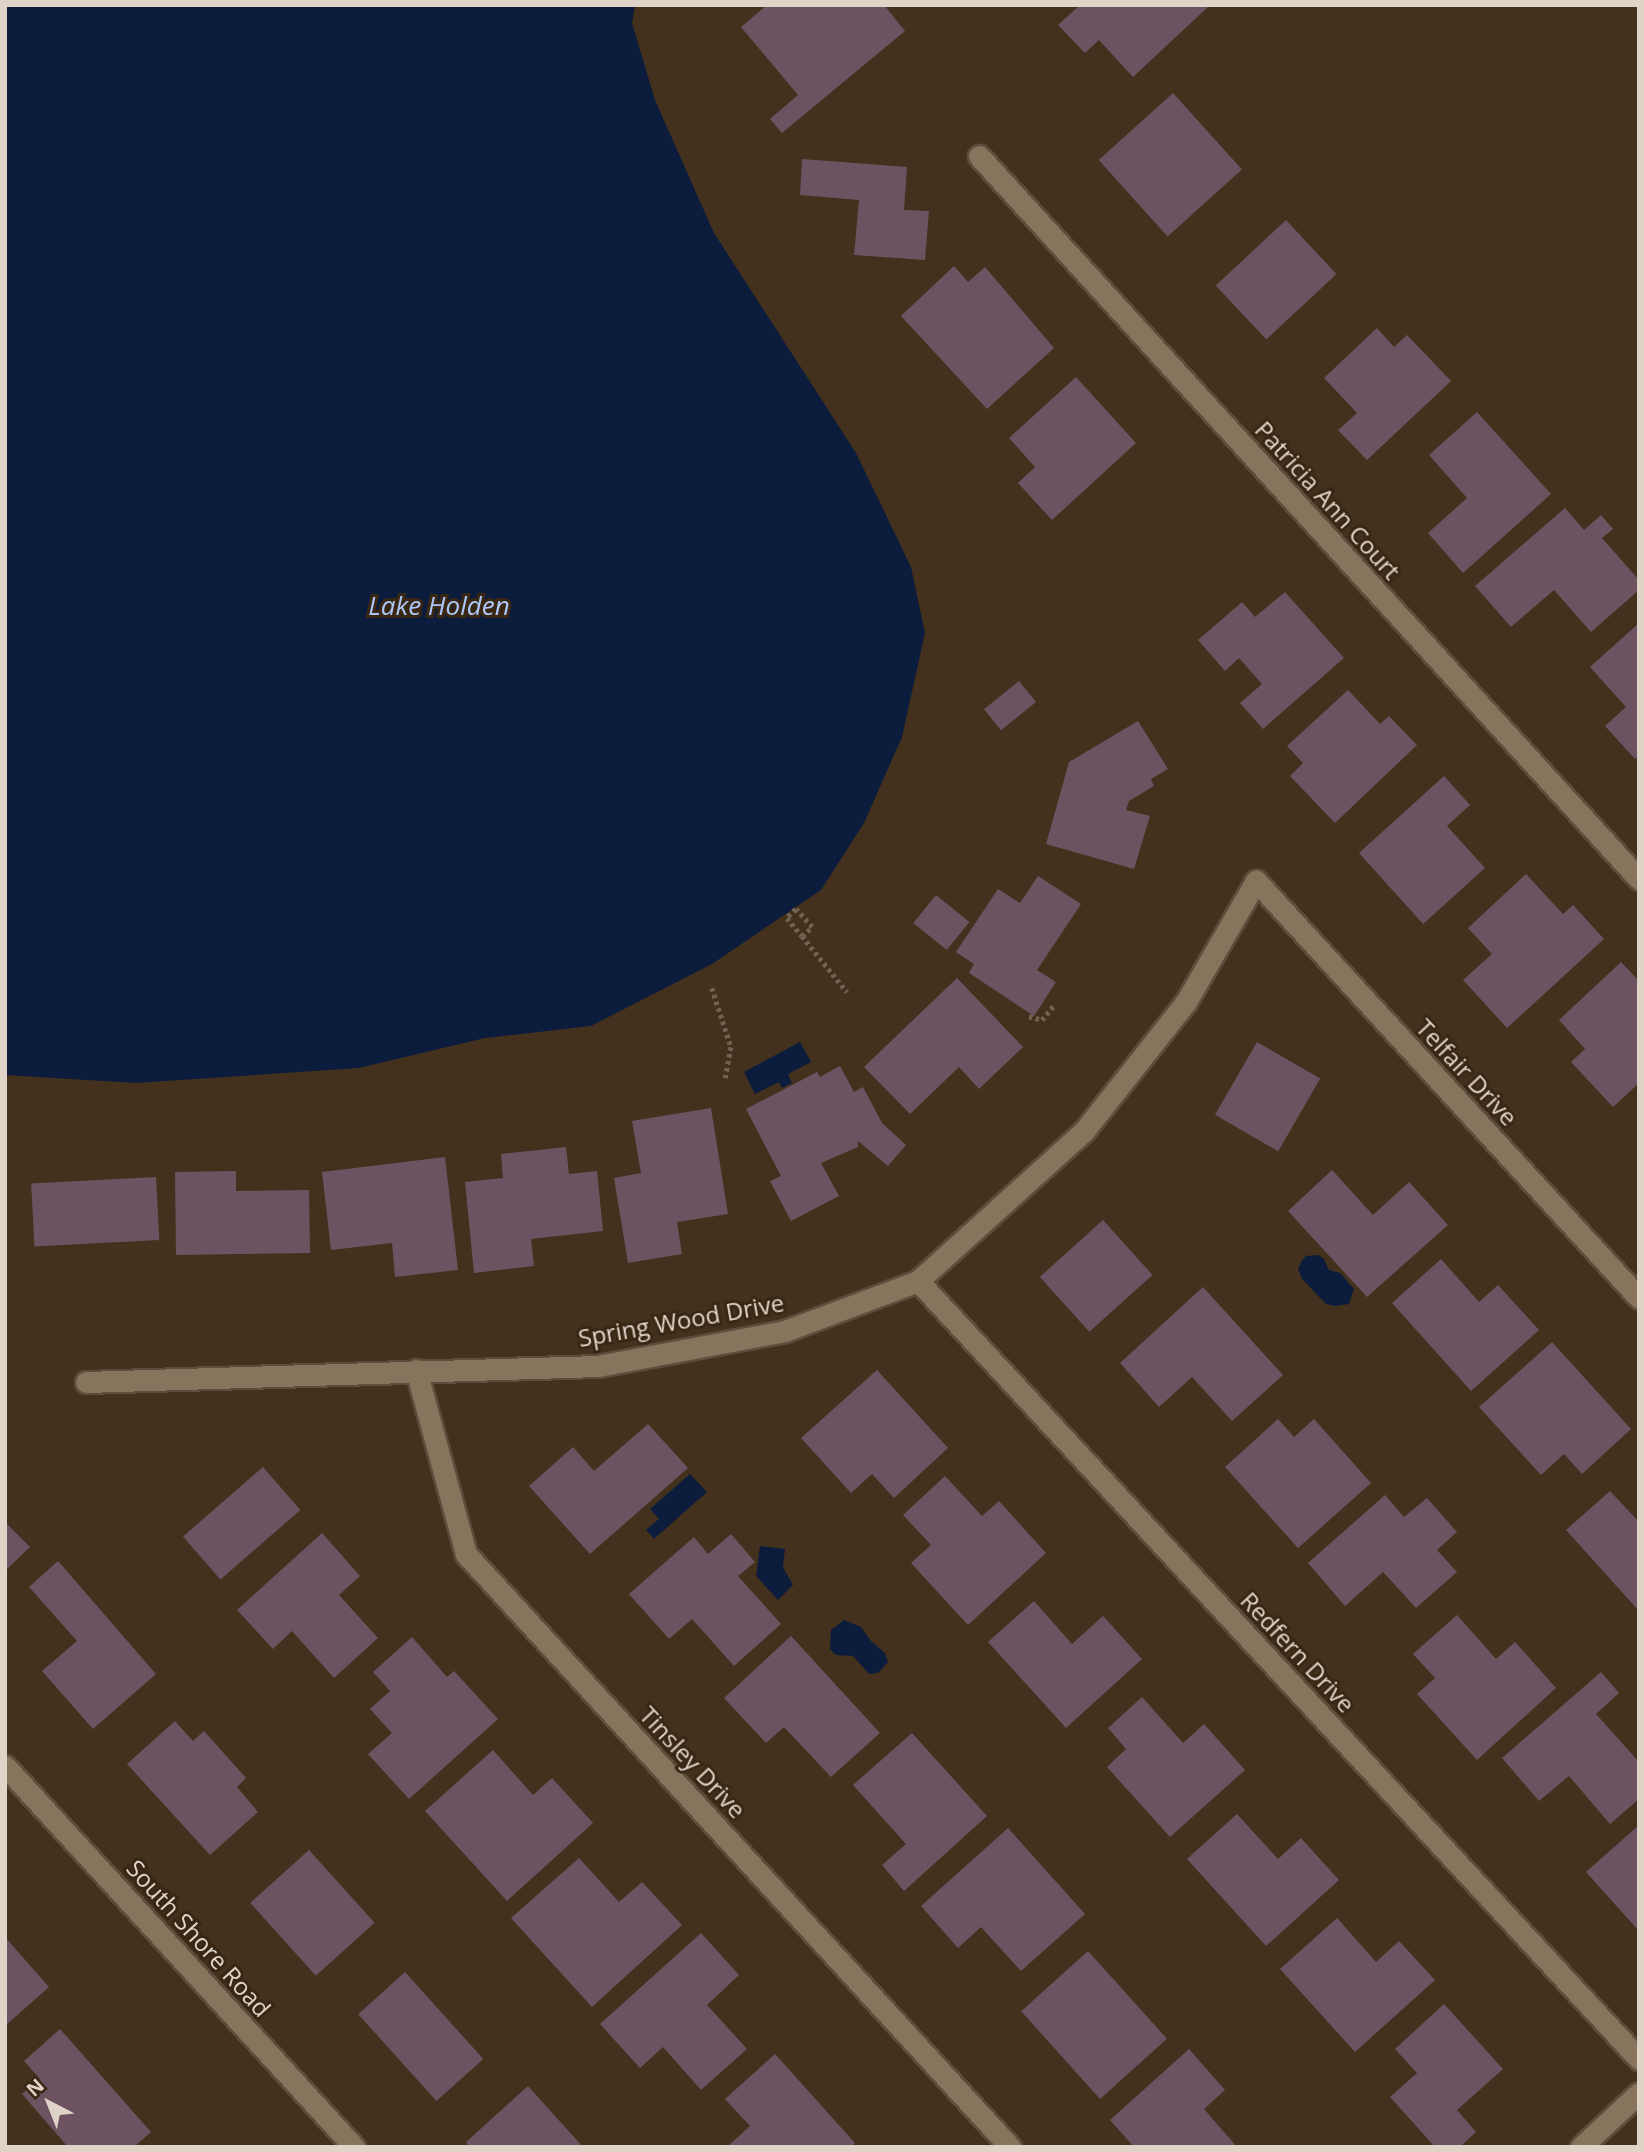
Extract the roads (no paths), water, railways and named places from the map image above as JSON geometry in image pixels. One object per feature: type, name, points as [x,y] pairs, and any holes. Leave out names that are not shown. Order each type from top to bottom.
[{"type":"street","name":"Patricia Ann Court","points":[[979,156],[1639,879]]},
{"type":"street","name":"Spring Wood Drive","points":[[86,1382],[598,1366],[785,1331],[918,1281],[1084,1131],[1186,1002],[1256,881]]},
{"type":"street","name":"Telfair Drive","points":[[1256,881],[1639,1298]]},
{"type":"street","name":"Redfern Drive","points":[[918,1281],[1639,2059]]},
{"type":"street","name":"Tinsley Drive","points":[[416,1370],[466,1554],[1010,2147]]},
{"type":"street","name":"South Shore Road","points":[[5,1766],[354,2147]]},
{"type":"street","points":[[1581,2147],[1639,2093]]},
{"type":"water","name":"Lake Holden","points":[[5,5],[635,5],[632,23],[655,100],[714,233],[856,453],[911,567],[925,633],[902,737],[864,823],[821,890],[712,964],[591,1026],[485,1038],[359,1068],[136,1083],[5,1075]]},
{"type":"water","points":[[800,1042],[811,1062],[788,1074],[792,1083],[782,1088],[779,1082],[755,1094],[744,1072]]},
{"type":"water","points":[[1318,1255],[1324,1259],[1329,1270],[1340,1273],[1354,1289],[1349,1304],[1326,1304],[1302,1279],[1298,1269],[1302,1260],[1306,1256]]},
{"type":"water","points":[[690,1474],[707,1492],[654,1539],[646,1530],[659,1519],[650,1509]]},
{"type":"water","points":[[760,1546],[785,1549],[783,1567],[793,1585],[778,1600],[756,1576]]},
{"type":"water","points":[[844,1620],[861,1627],[871,1641],[885,1653],[888,1662],[878,1673],[869,1674],[853,1656],[836,1655],[830,1649],[831,1630]]}]
